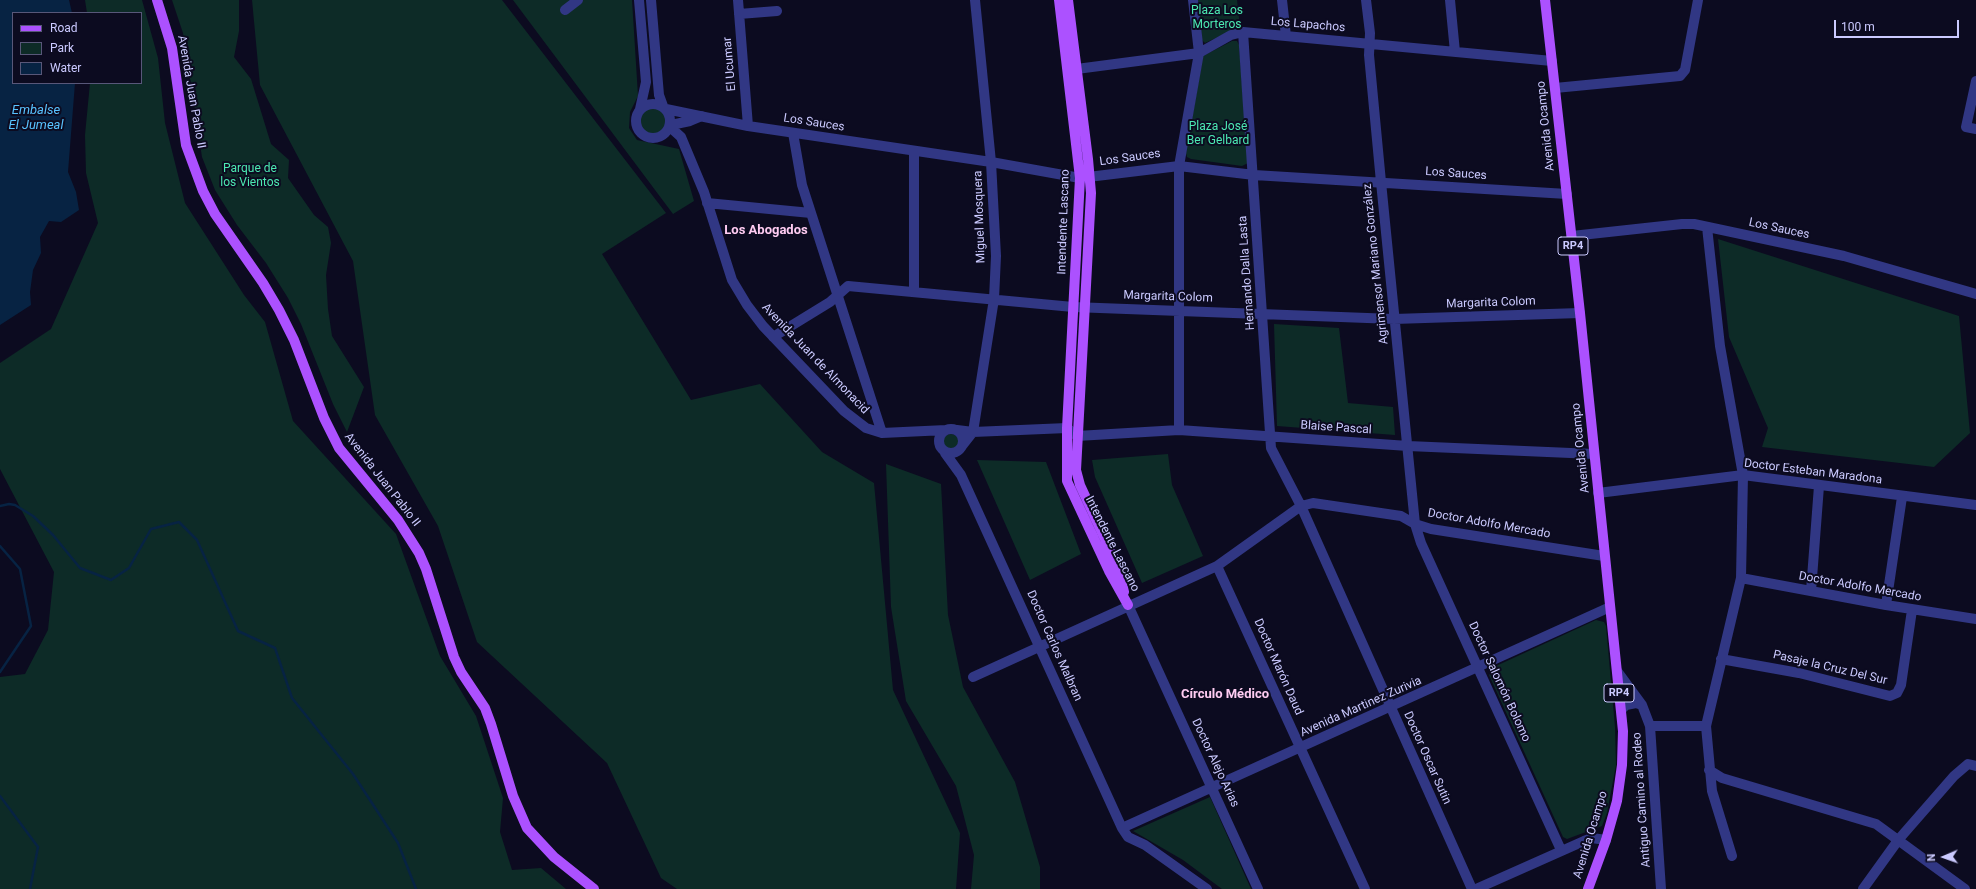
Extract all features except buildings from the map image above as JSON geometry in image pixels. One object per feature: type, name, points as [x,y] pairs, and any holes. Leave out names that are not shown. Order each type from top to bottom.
[{"type":"main road","name":"Avenida Juan Pablo II","points":[[157,0],[172,48],[186,145],[203,191],[215,214],[279,310],[294,340],[331,435],[339,448],[398,520],[419,553],[426,569],[454,657],[487,714],[513,796],[527,828],[554,857],[594,889]]},
{"type":"main road","name":"Intendente Lascano","points":[[1059,0],[1072,70],[1085,177],[1084,308],[1077,436],[1077,478],[1118,567],[1128,606]]},
{"type":"main road","name":"Intendente Lascano","points":[[1068,0],[1072,70]]},
{"type":"main road","name":"Avenida Ocampo","points":[[1545,0],[1572,236],[1621,710],[1622,765],[1617,801],[1606,840],[1588,889]]},
{"type":"main road","name":"Intendente Lascano","points":[[1085,177],[1074,307],[1067,481],[1109,571],[1128,606]]},
{"type":"street","points":[[565,10],[578,0]]},
{"type":"street","points":[[639,0],[646,82],[640,109],[636,119],[639,130],[647,137],[673,139],[685,147]]},
{"type":"street","points":[[651,0],[659,95],[671,118],[670,126],[663,135],[658,138]]},
{"type":"street","name":"El Ucumar","points":[[738,0],[748,126]]},
{"type":"street","name":"Miguel Mosquera","points":[[973,432],[994,300],[996,256],[991,162],[975,0]]},
{"type":"street","points":[[1180,430],[1179,166],[1199,52],[1193,0]]},
{"type":"street","points":[[1282,0],[1286,36]]},
{"type":"street","name":"Agrimensor Mariano González","points":[[1366,0],[1394,319],[1416,524]]},
{"type":"street","points":[[1450,0],[1455,52]]},
{"type":"street","points":[[1555,88],[1680,76],[1685,70],[1698,0]]},
{"type":"street","points":[[739,14],[777,11]]},
{"type":"street","name":"Los Lapachos","points":[[1072,70],[1199,52],[1231,34],[1243,32],[1552,61]]},
{"type":"street","name":"Hernando Dalla Lasta","points":[[1243,32],[1263,313],[1269,437],[1271,448],[1276,460],[1301,506]]},
{"type":"street","points":[[1971,128],[1976,81]]},
{"type":"street","points":[[640,109],[653,103],[664,107]]},
{"type":"street","name":"Los Sauces","points":[[664,107],[748,126],[1085,177],[1179,166],[1254,175],[1567,194]]},
{"type":"street","points":[[670,126],[702,116]]},
{"type":"street","name":"Avenida Juan de Almonacid","points":[[670,126],[681,138],[708,203],[732,280],[747,305],[773,337],[856,422],[870,430],[882,433],[946,430]]},
{"type":"street","points":[[793,133],[802,185],[882,433]]},
{"type":"street","points":[[914,151],[914,292]]},
{"type":"street","points":[[708,203],[811,213]]},
{"type":"street","name":"Los Sauces","points":[[1572,236],[1682,224],[1707,227],[1844,256],[1976,294]]},
{"type":"street","points":[[1707,227],[1720,346],[1743,475],[1741,578],[1720,659],[1706,726],[1712,791],[1732,856]]},
{"type":"street","name":"Margarita Colom","points":[[773,337],[830,302],[848,286],[1084,308],[1263,313],[1394,319],[1580,312]]},
{"type":"street","points":[[942,450],[939,436],[946,430],[973,432],[1068,428],[1077,436]]},
{"type":"street","points":[[957,430],[962,437],[960,449]]},
{"type":"street","name":"Blaise Pascal","points":[[1077,436],[1180,430],[1408,446],[1594,454]]},
{"type":"street","points":[[917,432],[928,436],[942,450],[952,454],[960,449],[973,432]]},
{"type":"street","name":"Doctor Carlos Malbran","points":[[960,449],[957,456],[961,475]]},
{"type":"street","name":"Doctor Carlos Malbran","points":[[942,450],[961,475],[1041,647],[1122,828]]},
{"type":"street","name":"Doctor Esteban Maradona","points":[[1598,492],[1743,475],[1902,497],[1976,505]]},
{"type":"street","points":[[1811,591],[1820,486]]},
{"type":"street","points":[[1886,605],[1902,497]]},
{"type":"street","name":"Doctor Adolfo Mercado","points":[[1301,506],[1313,502],[1401,516],[1416,524],[1431,529],[1604,556]]},
{"type":"street","points":[[973,677],[1217,566],[1301,506]]},
{"type":"street","name":"Doctor Oscar Sutin","points":[[1301,506],[1472,889]]},
{"type":"street","name":"Doctor Salomón Bolomo","points":[[1416,524],[1421,543],[1561,850]]},
{"type":"street","name":"Doctor Marón Daud","points":[[1217,566],[1365,889]]},
{"type":"street","name":"Doctor Adolfo Mercado","points":[[1741,578],[1912,610],[1976,620]]},
{"type":"street","name":"Doctor Alejo Arias","points":[[1128,606],[1258,889]]},
{"type":"street","name":"Avenida Martinez Zurivia","points":[[1122,828],[1610,607]]},
{"type":"street","name":"Pasaje la Cruz Del Sur","points":[[1720,659],[1799,672],[1890,696],[1897,694],[1901,685],[1912,610]]},
{"type":"street","name":"Antiguo Camino al Rodeo","points":[[1617,671],[1642,705],[1650,726],[1661,889]]},
{"type":"street","points":[[1621,710],[1626,704],[1636,703],[1642,705]]},
{"type":"street","points":[[1650,726],[1706,726]]},
{"type":"street","points":[[1863,889],[1899,839],[1954,776],[1972,765]]},
{"type":"street","points":[[1709,770],[1722,778],[1876,824],[1899,839],[1965,889]]},
{"type":"street","points":[[1122,828],[1128,837],[1146,845],[1207,889]]},
{"type":"street","points":[[1476,889],[1561,850],[1592,838],[1606,840]]},
{"type":"green space","points":[[85,0],[142,0],[158,58],[165,123],[185,203],[244,295],[265,322],[293,421],[396,534],[440,656],[476,716],[503,798],[500,832],[512,870],[541,868],[566,889],[0,889],[0,677],[25,674],[48,630],[54,572],[0,469],[0,363],[51,329],[98,223],[86,173],[85,135],[90,84],[142,84],[142,12],[87,12]]},
{"type":"green space","name":"Parque de los Vientos","points":[[172,0],[239,0],[239,31],[234,57],[251,79],[271,144],[289,160],[288,178],[314,215],[328,227],[331,243],[326,275],[328,309],[332,336],[364,387],[347,432],[333,404],[301,324],[288,298],[266,263],[237,225],[215,190],[202,157],[183,33]]},
{"type":"green space","points":[[252,0],[502,0],[666,213],[602,254],[691,400],[760,384],[822,452],[874,483],[893,690],[960,833],[956,889],[677,889],[661,878],[607,763],[477,642],[438,526],[375,415],[353,261],[260,85]]},
{"type":"green space","points":[[513,0],[632,0],[638,96],[630,112],[629,128],[637,140],[679,149],[694,201],[673,214]]},
{"type":"green space","name":"Plaza Los Morteros","points":[[1198,0],[1237,0],[1240,27],[1205,43],[1202,40]]},
{"type":"green space","name":"Plaza José Ber Gelbard","points":[[1232,41],[1237,41],[1239,45],[1248,163],[1242,166],[1191,159],[1187,157],[1186,153],[1203,56]]},
{"type":"green space","points":[[653,108],[662,112],[666,121],[662,130],[653,134],[644,130],[640,121],[644,112]]},
{"type":"green space","points":[[1718,239],[1959,316],[1970,433],[1934,467],[1762,447],[1768,428],[1729,337]]},
{"type":"green space","points":[[1274,324],[1339,328],[1348,403],[1393,407],[1395,435],[1277,426]]},
{"type":"green space","points":[[951,434],[957,436],[959,442],[957,448],[951,450],[945,448],[943,442],[945,436]]},
{"type":"green space","points":[[1168,454],[1172,485],[1203,556],[1142,583],[1095,477],[1092,460]]},
{"type":"green space","points":[[977,460],[1046,462],[1081,554],[1030,580]]},
{"type":"green space","points":[[886,464],[941,484],[948,615],[963,687],[1015,782],[1040,867],[1040,889],[971,889],[974,855],[956,786],[906,701],[891,607]]},
{"type":"green space","points":[[1596,620],[1604,622],[1606,626],[1615,727],[1616,765],[1607,813],[1602,826],[1567,839],[1563,837],[1489,675],[1496,666]]},
{"type":"green space","points":[[1210,797],[1251,889],[1222,889],[1183,860],[1133,831]]},
{"type":"water","name":"Embalse El Jumeal","points":[[0,0],[69,0],[72,12],[12,12],[12,84],[75,84],[68,172],[76,192],[79,210],[61,222],[49,221],[40,237],[41,253],[33,270],[30,292],[31,305],[0,325]]},
{"type":"waterway","points":[[0,506],[9,504],[15,505],[33,516],[53,535],[80,568],[111,580],[129,568],[151,529],[179,522],[197,540],[238,631],[275,648],[292,698],[353,774],[398,843],[416,889]]},
{"type":"waterway","points":[[0,546],[20,569],[31,626],[0,672]]},
{"type":"waterway","points":[[0,796],[38,847],[30,889]]},
{"type":"district","name":"Los Abogados","points":[[766,231]]},
{"type":"district","name":"Círculo Médico","points":[[1225,695]]}]
